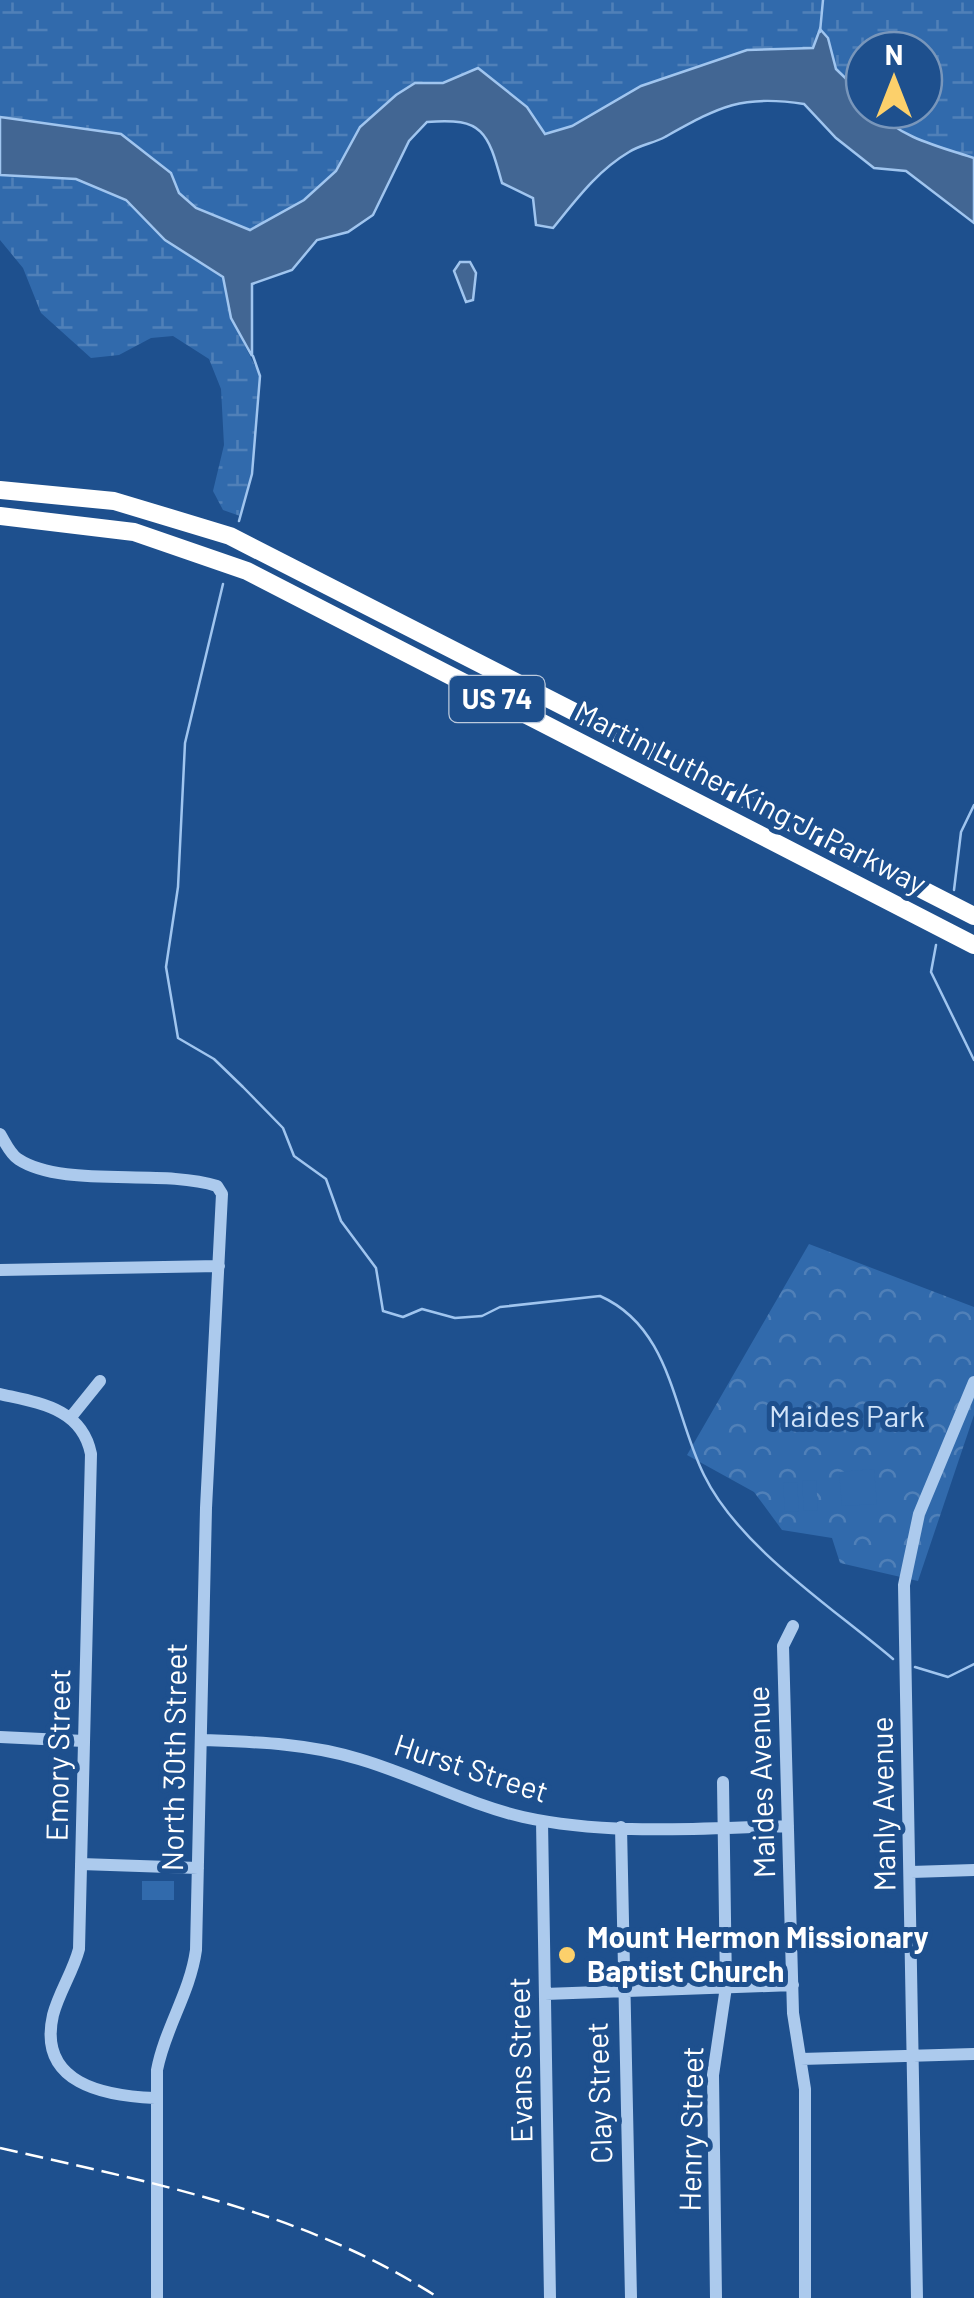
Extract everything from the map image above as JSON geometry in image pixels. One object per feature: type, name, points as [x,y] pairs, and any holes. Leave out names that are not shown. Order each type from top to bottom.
[{"type":"highway","name":"Martin Luther King Jr Parkway","points":[[0,490],[114,501],[230,536],[974,916]]},
{"type":"highway","name":"Martin Luther King Jr Parkway","points":[[0,516],[134,532],[247,571],[974,945]]},
{"type":"street","name":"North 30th Street","points":[[0,1134],[14,1158],[45,1171],[193,1178],[217,1186],[222,1210],[194,1961],[160,2052],[155,2098],[157,2298]]},
{"type":"street","points":[[0,1270],[218,1266]]},
{"type":"street","points":[[0,1394],[46,1405],[70,1417],[100,1381]]},
{"type":"street","name":"Manly Avenue","points":[[916,2298],[915,2054],[904,1608],[907,1561],[918,1514],[974,1382]]},
{"type":"street","name":"Emory Street","points":[[70,1417],[84,1432],[92,1463],[79,1949],[53,2015],[55,2054],[67,2072],[95,2091],[155,2098]]},
{"type":"street","name":"Maides Avenue","points":[[793,1626],[783,1646],[793,1985],[805,2089],[805,2298]]},
{"type":"street","points":[[0,1738],[84,1740]]},
{"type":"street","name":"Hurst Street","points":[[201,1740],[270,1742],[328,1750],[542,1821],[621,1827],[788,1826]]},
{"type":"street","name":"Henry Street","points":[[716,2298],[713,2075],[726,1987],[723,1782]]},
{"type":"street","name":"Evans Street","points":[[542,1821],[550,2298]]},
{"type":"street","name":"Clay Street","points":[[621,1827],[631,2298]]},
{"type":"street","points":[[81,1864],[198,1868]]},
{"type":"street","points":[[910,1872],[974,1870]]},
{"type":"street","points":[[545,1994],[793,1985]]},
{"type":"street","points":[[801,2059],[974,2054]]},
{"type":"green space","points":[[0,0],[974,0],[974,158],[899,130],[944,130],[944,30],[844,30],[844,77],[836,69],[828,38],[817,32],[813,48],[747,50],[641,86],[572,126],[545,135],[527,107],[478,68],[443,83],[415,83],[360,127],[336,171],[304,200],[250,231],[196,208],[179,193],[171,173],[121,134],[0,117]]},
{"type":"green space","points":[[0,175],[76,179],[126,200],[165,240],[224,277],[231,318],[260,376],[252,474],[240,516],[223,510],[213,491],[224,445],[221,389],[209,359],[173,336],[151,338],[119,355],[91,358],[41,313],[23,268],[0,240]]},
{"type":"green space","name":"Maides Park","points":[[809,1244],[974,1307],[974,1415],[918,1581],[840,1563],[832,1538],[782,1530],[754,1492],[687,1455]]},
{"type":"green space","points":[[874,1469],[877,1504],[842,1506],[839,1472]]},
{"type":"green space","points":[[816,1480],[818,1510],[804,1511],[802,1481]]},
{"type":"green space","points":[[797,1482],[799,1511],[785,1512],[783,1483]]},
{"type":"green space","points":[[142,1881],[174,1881],[174,1900],[142,1900]]},
{"type":"shaded area","points":[[820,29],[828,38],[836,69],[844,77],[844,130],[900,130],[974,158],[974,223],[906,171],[874,168],[836,138],[804,104],[763,101],[731,105],[633,150],[597,177],[553,228],[536,225],[533,198],[502,183],[481,132],[461,122],[427,122],[409,141],[373,215],[348,232],[317,240],[292,270],[252,284],[252,356],[231,318],[223,277],[165,240],[126,200],[76,179],[0,175],[0,117],[121,134],[171,173],[179,193],[196,208],[250,230],[304,200],[336,171],[360,127],[415,83],[443,83],[478,68],[527,107],[545,134],[572,126],[641,86],[747,50],[813,48]]},
{"type":"shaded area","points":[[460,262],[470,262],[476,273],[473,300],[466,302],[454,271]]},
{"type":"waterway","points":[[820,32],[823,0]]},
{"type":"waterway","points":[[239,521],[252,474],[260,376],[253,356]]},
{"type":"waterway","points":[[223,584],[185,743],[178,887],[166,967],[178,1038],[214,1059],[283,1128],[294,1156],[326,1179],[341,1221],[376,1268],[383,1311],[403,1317],[422,1309],[455,1318],[482,1316],[500,1307],[600,1296],[624,1310],[656,1350],[704,1475],[740,1527],[789,1574],[893,1659]]},
{"type":"waterway","points":[[954,890],[961,832],[974,805]]},
{"type":"waterway","points":[[936,945],[931,972],[974,1060]]},
{"type":"waterway","points":[[915,1667],[948,1677],[974,1664]]},
{"type":"railway","points":[[0,2148],[171,2188],[281,2222],[388,2268],[439,2298]]},
{"type":"place","name":"Mount Hermon Missionary Baptist Church","points":[[567,1955]]}]
